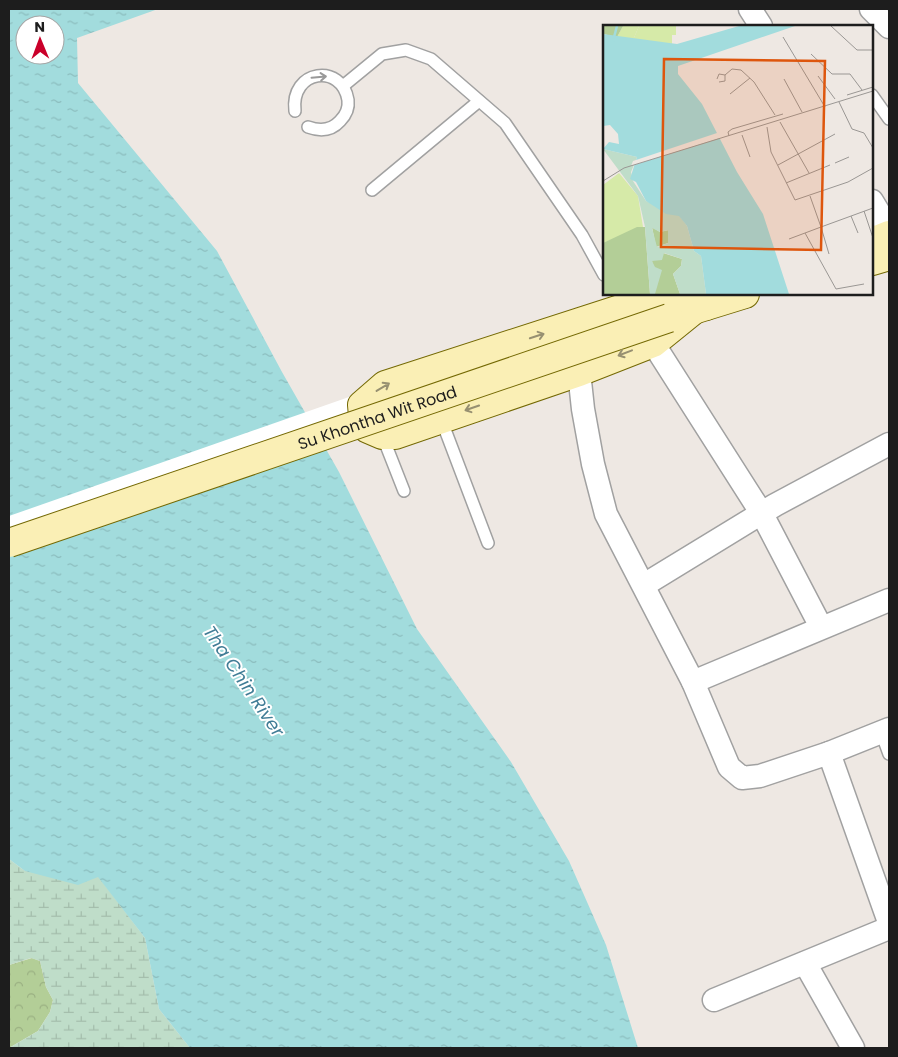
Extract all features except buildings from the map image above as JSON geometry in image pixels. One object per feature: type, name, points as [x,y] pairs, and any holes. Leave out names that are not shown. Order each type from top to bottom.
[{"type":"main road","points":[[873,242],[889,235]]},
{"type":"main road","points":[[873,261],[889,256]]},
{"type":"main road","name":"Su Khontha Wit Road","points":[[9,543],[669,318],[743,295]]},
{"type":"main road","points":[[677,300],[701,308],[653,342],[579,372],[395,435],[382,435],[368,430],[362,405],[385,385],[621,304],[677,300]]},
{"type":"street","points":[[750,9],[761,25]]},
{"type":"street","points":[[871,9],[889,27]]},
{"type":"street","points":[[873,203],[889,229]]},
{"type":"street","points":[[653,342],[762,514],[821,627]]},
{"type":"street","points":[[579,372],[583,409],[593,464],[606,514],[693,682],[729,767],[742,778],[760,776],[829,753],[885,731]]},
{"type":"street","points":[[644,585],[762,514],[889,444]]},
{"type":"street","points":[[693,682],[889,600]]},
{"type":"street","points":[[829,753],[889,922]]},
{"type":"street","points":[[714,1000],[889,928]]},
{"type":"street","points":[[805,962],[852,1048]]},
{"type":"lane","points":[[342,86],[382,54],[406,50],[431,59],[505,123],[582,235],[603,273]]},
{"type":"lane","points":[[295,111],[294,102],[297,90],[309,78],[328,76],[342,86],[347,94],[348,103],[344,118],[326,129],[316,130],[308,127]]},
{"type":"lane","points":[[873,96],[889,119]]},
{"type":"lane","points":[[372,190],[479,101]]},
{"type":"lane","points":[[441,419],[488,544]]},
{"type":"lane","points":[[382,435],[404,491]]},
{"type":"lane","points":[[885,731],[889,754]]},
{"type":"green space","points":[[9,859],[25,871],[98,876],[145,938],[159,1009],[190,1048],[9,1048],[38,1031],[50,1012],[53,1000],[46,987],[40,961],[31,958],[9,965]]},
{"type":"green space","points":[[32,958],[40,961],[46,987],[53,1000],[50,1012],[38,1031],[9,1048],[9,965]]},
{"type":"water","name":"Tha Chin River","points":[[9,9],[158,9],[77,38],[78,83],[217,251],[282,372],[339,472],[417,629],[511,762],[569,861],[606,945],[638,1048],[190,1048],[159,1009],[145,938],[98,877],[78,885],[25,871],[9,859]]},
{"type":"pier","points":[[349,397],[360,423],[9,543],[9,516]]}]
